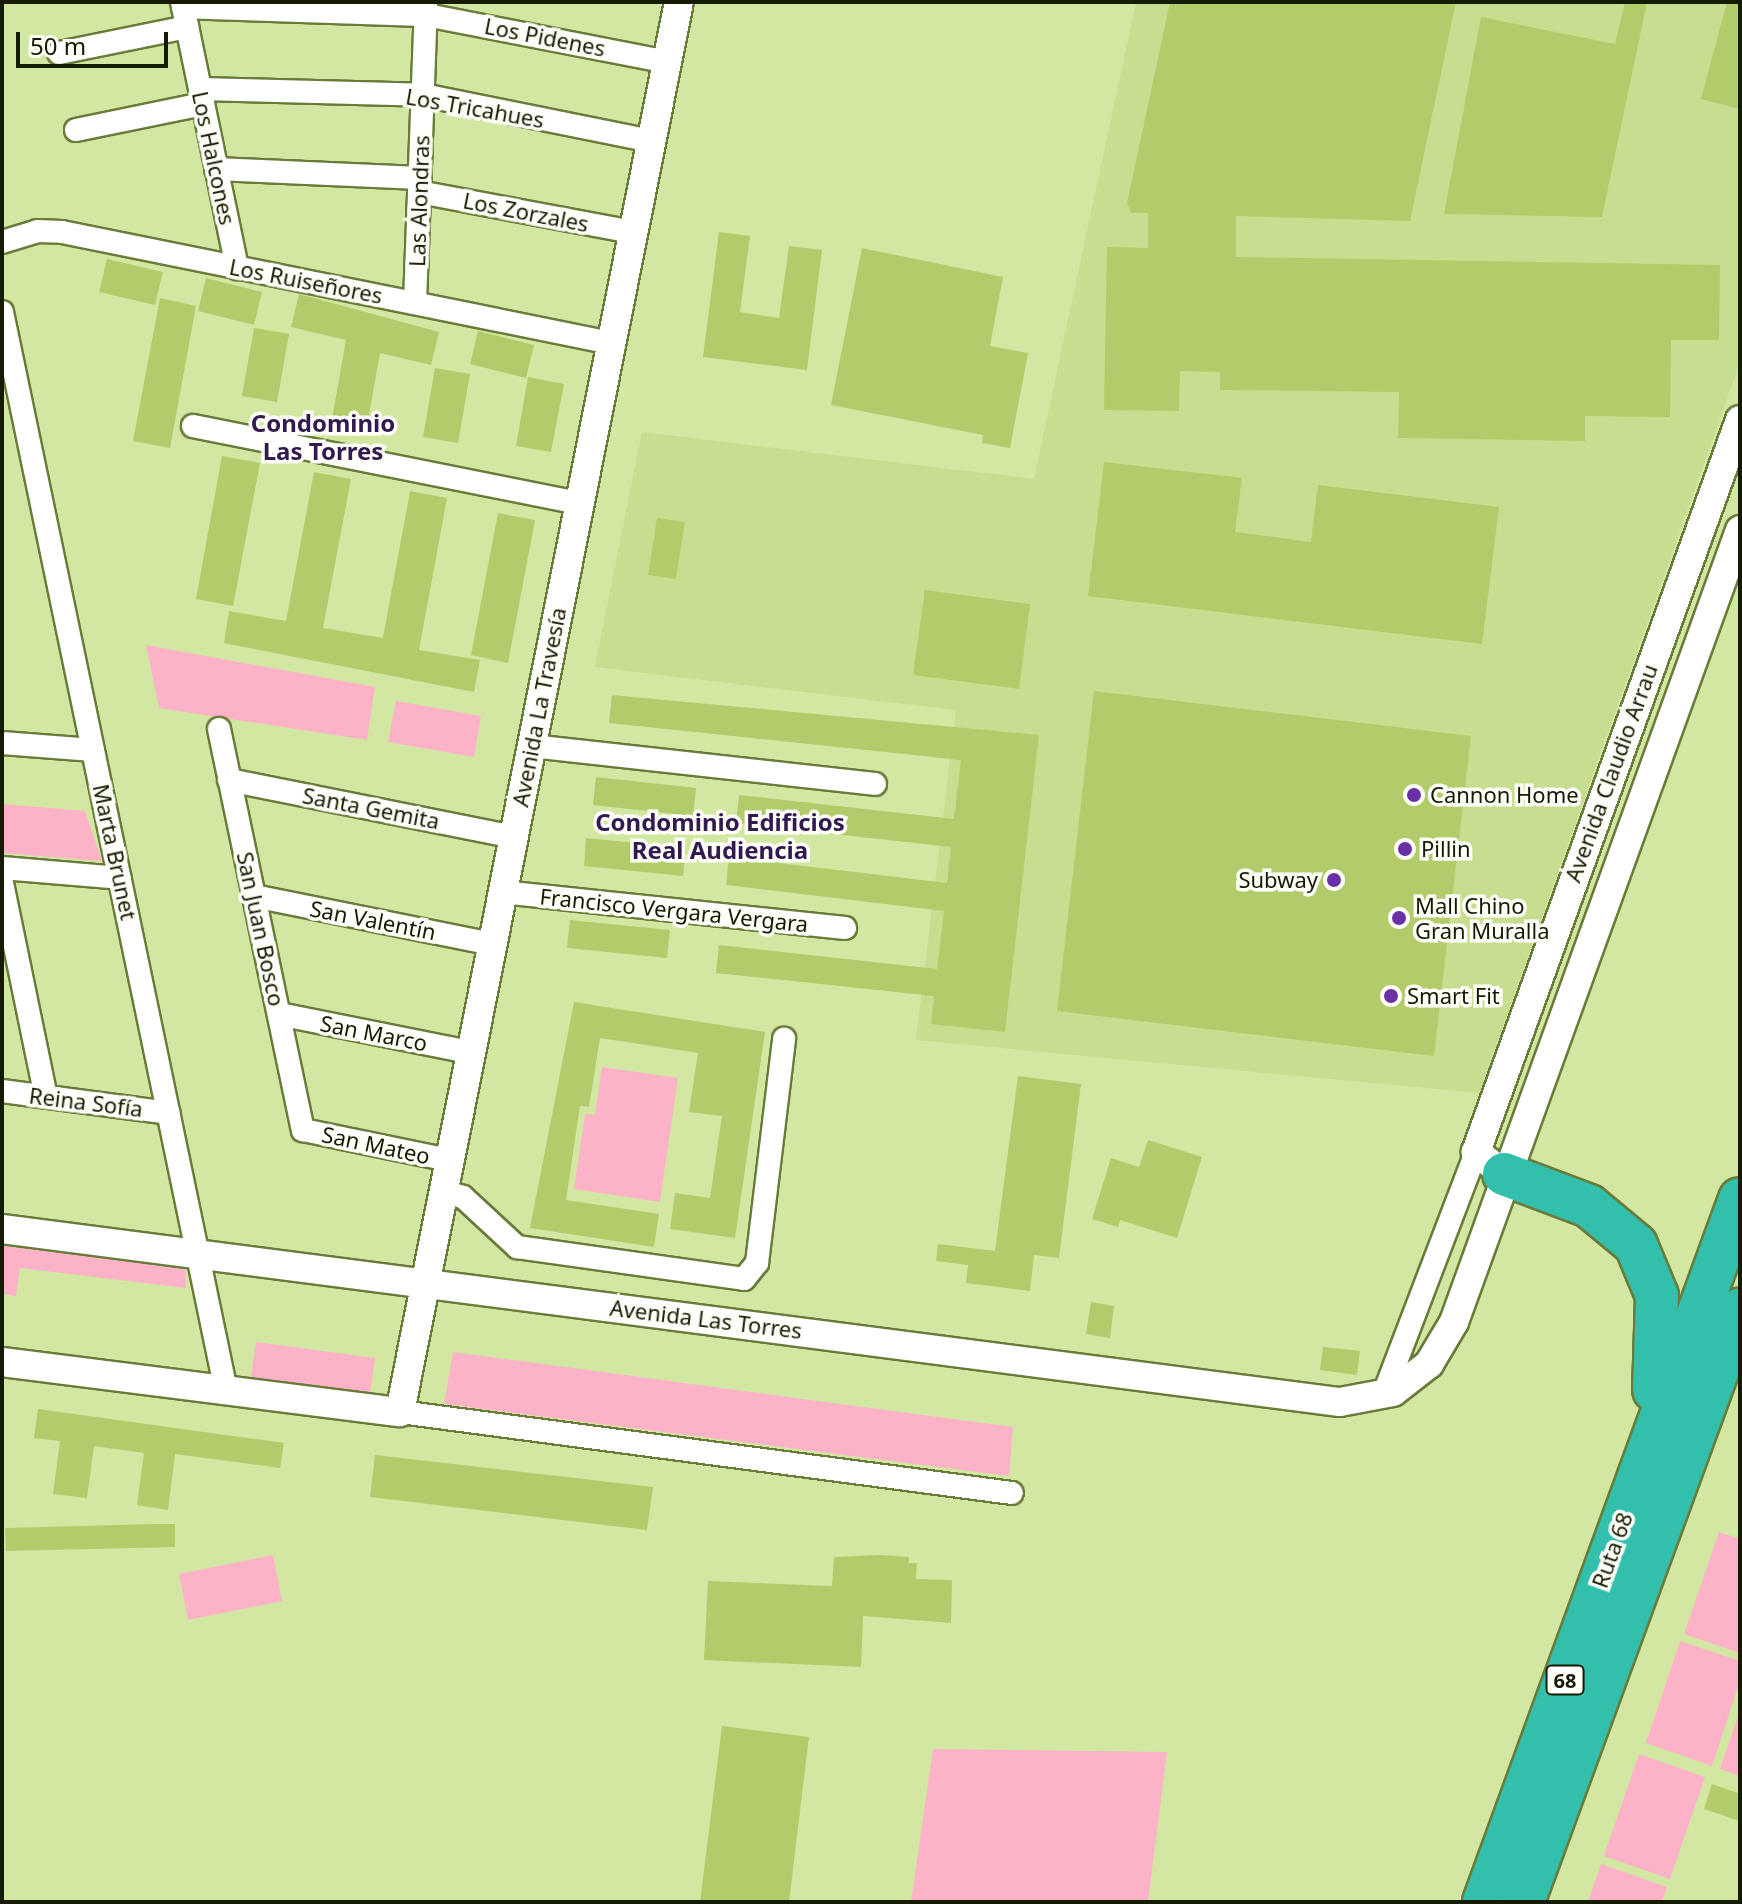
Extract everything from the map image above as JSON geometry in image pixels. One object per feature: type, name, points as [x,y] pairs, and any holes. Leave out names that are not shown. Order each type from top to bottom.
[{"type":"highway","points":[[1490,1163],[1600,1212],[1628,1235],[1648,1265],[1660,1338],[1645,1458]]},
{"type":"highway","name":"Ruta 68","points":[[1484,1902],[1740,1199]]},
{"type":"highway","name":"Ruta 68","points":[[1527,1897],[1740,1309]]},
{"type":"street","name":"Avenida La Travesía","points":[[400,1412],[679,2]]},
{"type":"street","name":"Los Pidenes","points":[[59,53],[184,12],[426,8],[667,62]]},
{"type":"street","name":"Las Alondras","points":[[415,303],[426,8]]},
{"type":"street","name":"Los Halcones","points":[[184,12],[237,268]]},
{"type":"street","name":"Los Tricahues","points":[[76,130],[202,97],[423,95],[651,141]]},
{"type":"street","name":"Los Zorzales","points":[[216,169],[420,185],[633,232]]},
{"type":"street","name":"Los Ruiseñores","points":[[2,242],[50,231],[611,343]]},
{"type":"street","name":"Marta Brunet","points":[[2,312],[226,1391]]},
{"type":"street","name":"Avenida Claudio Arrau","points":[[1395,1390],[1450,1330],[1490,1163],[1740,420]]},
{"type":"street","points":[[193,426],[580,503]]},
{"type":"street","name":"Avenida Claudio Arrau","points":[[1395,1390],[1490,1163],[1740,530]]},
{"type":"street","name":"San Juan Bosco","points":[[219,729],[303,1130]]},
{"type":"street","points":[[2,743],[93,750]]},
{"type":"street","points":[[531,746],[875,784]]},
{"type":"street","name":"Santa Gemita","points":[[229,780],[513,837]]},
{"type":"street","points":[[2,868],[120,878]]},
{"type":"street","points":[[2,883],[46,1097]]},
{"type":"street","name":"Francisco Vergara Vergara","points":[[502,892],[845,928]]},
{"type":"street","name":"San Valentín","points":[[254,896],[492,944]]},
{"type":"street","name":"San Marco","points":[[279,1014],[470,1052]]},
{"type":"street","points":[[443,1191],[463,1197],[517,1247],[744,1279],[757,1263],[784,1039]]},
{"type":"street","name":"Reina Sofía","points":[[2,1091],[169,1113]]},
{"type":"street","name":"San Mateo","points":[[303,1130],[449,1160]]},
{"type":"street","name":"Avenida Las Torres","points":[[2,1229],[1340,1402],[1395,1390]]},
{"type":"street","points":[[3,1368],[400,1412],[1012,1493]]},
{"type":"shaded area","points":[[1136,2],[1740,2],[1740,363],[1479,1093],[916,1040],[956,710],[595,667],[642,432],[1034,479]]},
{"type":"shaded area","points":[[146,645],[375,687],[367,740],[159,708]]},
{"type":"shaded area","points":[[396,701],[481,716],[474,757],[388,742]]},
{"type":"shaded area","points":[[2,804],[85,811],[102,861],[2,853]]},
{"type":"shaded area","points":[[602,1067],[678,1078],[660,1202],[574,1189],[585,1114],[595,1115]]},
{"type":"shaded area","points":[[2,1242],[185,1265],[186,1288],[20,1268],[16,1296],[2,1294]]},
{"type":"shaded area","points":[[256,1342],[375,1358],[370,1394],[251,1377]]},
{"type":"shaded area","points":[[453,1352],[1013,1427],[1009,1476],[444,1404]]},
{"type":"shaded area","points":[[1719,1532],[1740,1539],[1740,1653],[1684,1634]]},
{"type":"shaded area","points":[[273,1555],[282,1601],[188,1620],[179,1574]]},
{"type":"shaded area","points":[[1680,1641],[1740,1661],[1740,1681],[1712,1766],[1646,1743]]},
{"type":"shaded area","points":[[1740,1710],[1740,1776],[1720,1769]]},
{"type":"shaded area","points":[[933,1749],[1167,1752],[1148,1902],[911,1902]]},
{"type":"shaded area","points":[[1639,1754],[1705,1777],[1670,1879],[1604,1856]]},
{"type":"shaded area","points":[[1601,1864],[1667,1887],[1662,1902],[1588,1902]]},
{"type":"building","points":[[1170,2],[1456,2],[1410,221],[1236,216],[1236,257],[1720,265],[1719,340],[1671,340],[1670,417],[1585,416],[1585,441],[1398,438],[1399,392],[1220,390],[1220,372],[1180,371],[1179,411],[1104,410],[1107,247],[1148,248],[1148,213],[1131,213],[1127,203]]},
{"type":"building","points":[[1625,2],[1647,2],[1602,217],[1444,214],[1481,17],[1615,44]]},
{"type":"building","points":[[1727,2],[1740,2],[1740,109],[1701,99]]},
{"type":"building","points":[[719,232],[750,236],[740,312],[779,318],[789,246],[822,250],[807,370],[703,357]]},
{"type":"building","points":[[862,248],[1003,277],[990,346],[1028,353],[1010,448],[982,443],[983,435],[831,405]]},
{"type":"building","points":[[107,259],[163,272],[155,305],[99,292]]},
{"type":"building","points":[[206,278],[262,292],[254,325],[198,311]]},
{"type":"building","points":[[299,294],[439,332],[431,365],[380,353],[367,426],[332,419],[346,340],[291,327]]},
{"type":"building","points":[[160,298],[196,306],[170,448],[133,441]]},
{"type":"building","points":[[254,328],[289,334],[277,402],[242,396]]},
{"type":"building","points":[[478,331],[534,345],[526,378],[470,364]]},
{"type":"building","points":[[435,368],[470,374],[458,443],[423,437]]},
{"type":"building","points":[[528,377],[564,384],[551,452],[516,446]]},
{"type":"building","points":[[222,456],[260,463],[233,606],[196,599]]},
{"type":"building","points":[[1104,462],[1242,478],[1235,532],[1311,542],[1318,485],[1499,507],[1482,644],[1088,596]]},
{"type":"building","points":[[314,472],[351,479],[323,628],[383,638],[410,491],[447,498],[419,650],[480,660],[474,692],[224,643],[229,611],[286,621]]},
{"type":"building","points":[[498,513],[535,520],[508,663],[471,655]]},
{"type":"building","points":[[657,518],[685,522],[676,579],[648,575]]},
{"type":"building","points":[[925,590],[1030,604],[1019,689],[913,675]]},
{"type":"building","points":[[1094,691],[1471,736],[1434,1056],[1057,1011]]},
{"type":"building","points":[[612,695],[1039,735],[1005,1032],[931,1024],[934,996],[716,973],[719,945],[937,969],[944,911],[726,885],[729,857],[947,883],[951,847],[736,823],[739,795],[954,819],[961,760],[609,723]]},
{"type":"building","points":[[596,777],[696,788],[693,816],[593,805]]},
{"type":"building","points":[[586,838],[686,848],[683,876],[584,866]]},
{"type":"building","points":[[570,920],[670,930],[667,958],[567,948]]},
{"type":"building","points":[[574,1002],[765,1032],[735,1238],[670,1229],[675,1193],[710,1198],[722,1116],[689,1112],[698,1053],[600,1038],[589,1107],[580,1106],[566,1200],[659,1214],[654,1247],[530,1228]]},
{"type":"building","points":[[1018,1076],[1081,1084],[1059,1258],[1034,1255],[1030,1291],[966,1283],[968,1265],[936,1261],[938,1244],[995,1251]]},
{"type":"building","points":[[1148,1140],[1202,1157],[1177,1238],[1120,1220],[1118,1227],[1092,1219],[1111,1158],[1139,1167]]},
{"type":"building","points":[[1091,1302],[1114,1306],[1110,1338],[1086,1334]]},
{"type":"building","points":[[1323,1347],[1360,1351],[1357,1375],[1320,1370]]},
{"type":"building","points":[[38,1409],[284,1443],[280,1468],[175,1454],[168,1510],[137,1505],[144,1453],[94,1446],[87,1498],[53,1494],[60,1441],[34,1438]]},
{"type":"building","points":[[375,1455],[653,1487],[647,1530],[370,1497]]},
{"type":"building","points":[[175,1524],[175,1547],[6,1551],[5,1528]]},
{"type":"building","points":[[834,1557],[909,1557],[909,1563],[917,1563],[916,1579],[952,1580],[951,1623],[863,1616],[861,1667],[704,1660],[708,1581],[832,1586]]},
{"type":"building","points":[[722,1726],[809,1737],[789,1902],[700,1902]]},
{"type":"building","points":[[1712,1784],[1740,1794],[1740,1821],[1704,1809]]},
{"type":"place","name":"Cannon Home","points":[[1414,795]]},
{"type":"place","name":"Pillin","points":[[1405,849]]},
{"type":"place","name":"Subway","points":[[1334,880]]},
{"type":"place","name":"Mall Chino Gran Muralla","points":[[1399,918]]},
{"type":"place","name":"Smart Fit","points":[[1391,996]]},
{"type":"district","name":"Condominio Las Torres","points":[[323,437]]},
{"type":"district","name":"Condominio Edificios Real Audiencia","points":[[720,836]]}]
